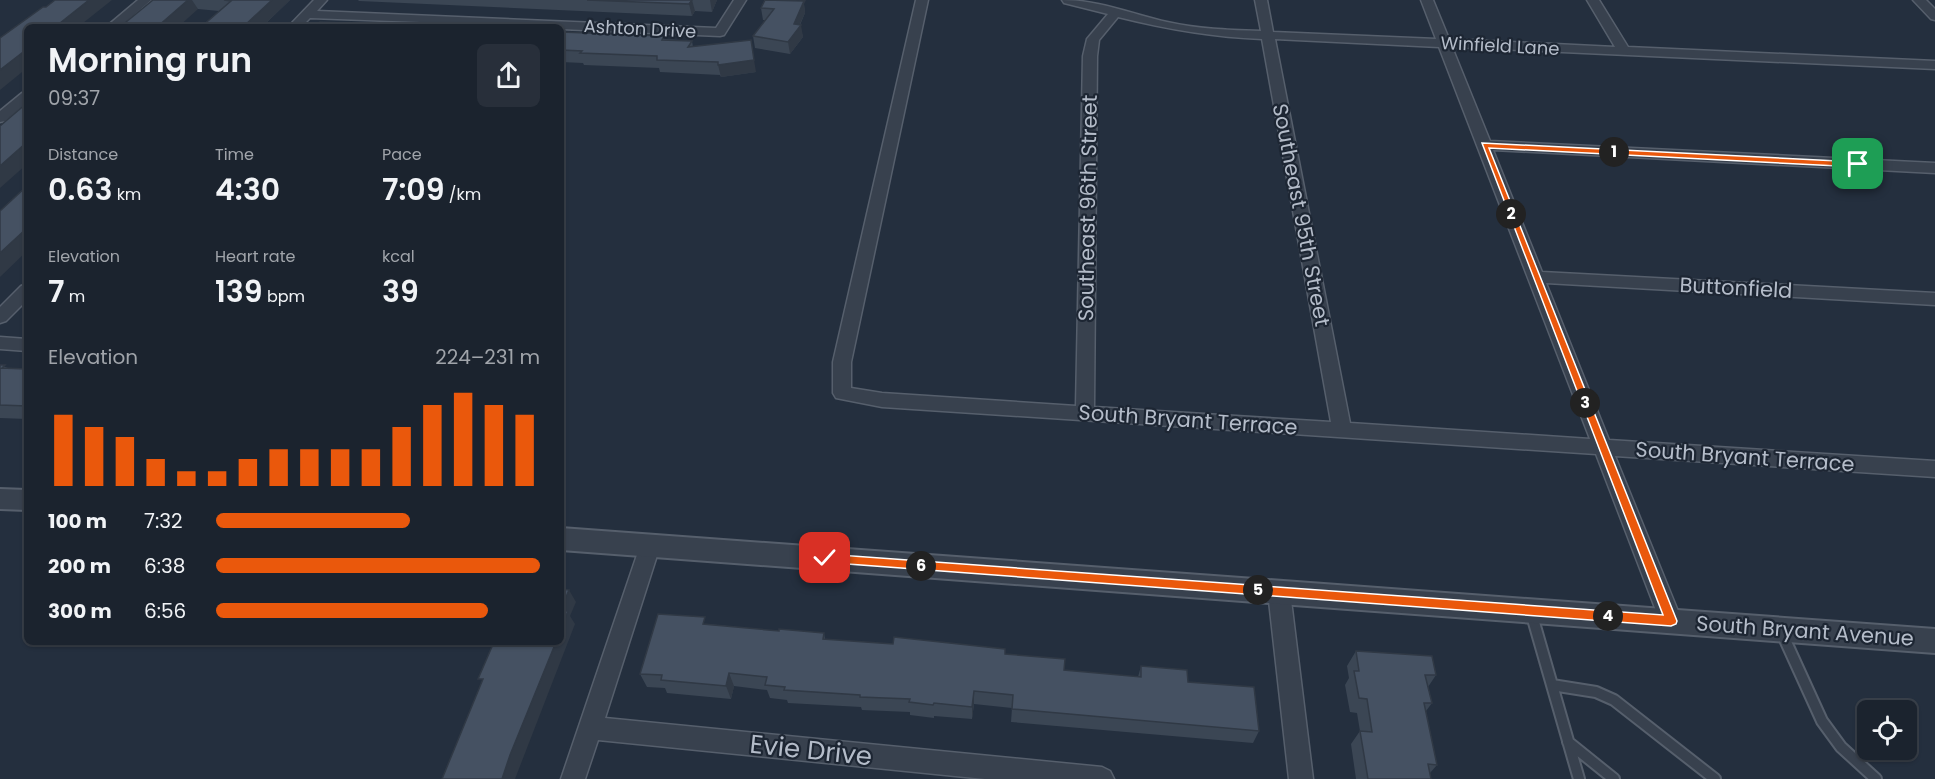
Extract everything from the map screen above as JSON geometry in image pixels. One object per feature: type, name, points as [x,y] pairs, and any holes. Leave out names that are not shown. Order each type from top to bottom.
[{"type":"street","points":[[116,24],[145,0]]},
{"type":"street","points":[[297,24],[321,0]]},
{"type":"street","name":"Ashton Drive","points":[[564,25],[720,32],[740,0]]},
{"type":"street","name":"South Bryant Terrace","points":[[922,0],[842,362],[842,393],[882,400],[1935,469]]},
{"type":"street","name":"Southeast 95th Street","points":[[1261,0],[1342,430]]},
{"type":"street","points":[[1427,0],[1671,621]]},
{"type":"street","points":[[1593,0],[1624,51]]},
{"type":"street","points":[[1918,0],[1935,16]]},
{"type":"street","name":"Winfield Lane","points":[[1073,1],[1168,27],[1199,32],[1935,65]]},
{"type":"street","name":"Southeast 96th Street","points":[[1085,413],[1090,56],[1093,39],[1116,12]]},
{"type":"street","name":"Ashton Drive","points":[[307,14],[536,24]]},
{"type":"street","points":[[0,118],[24,98]]},
{"type":"street","points":[[1484,145],[1935,168]]},
{"type":"street","name":"Buttonfield","points":[[1536,277],[1935,299]]},
{"type":"street","points":[[0,317],[24,293]]},
{"type":"street","points":[[0,343],[24,345]]},
{"type":"street","points":[[0,499],[24,501]]},
{"type":"street","name":"South Bryant Avenue","points":[[564,539],[1935,641]]},
{"type":"street","points":[[573,779],[650,546]]},
{"type":"street","points":[[1279,592],[1301,779]]},
{"type":"street","name":"Evie Drive","points":[[591,728],[1102,779]]},
{"type":"lane","points":[[1530,610],[1579,779]]},
{"type":"lane","points":[[1780,629],[1822,721],[1841,747],[1876,779]]},
{"type":"lane","points":[[1552,685],[1596,692],[1614,700],[1715,779]]},
{"type":"lane","points":[[1568,742],[1614,779]]},
{"type":"building","points":[[55,0],[89,0],[59,24],[24,24],[24,51],[0,70],[0,38]]},
{"type":"building","points":[[153,0],[188,0],[160,24],[124,24]]},
{"type":"building","points":[[224,0],[272,0],[246,24],[204,24],[231,1]]},
{"type":"building","points":[[587,0],[692,0],[689,4]]},
{"type":"building","points":[[765,0],[804,1],[794,24],[801,25],[788,42],[753,36],[774,9],[761,8]]},
{"type":"building","points":[[320,22],[372,24],[318,24]]},
{"type":"building","points":[[564,32],[664,36],[662,40],[692,41],[688,47],[751,40],[754,60],[718,65],[718,62],[657,60],[657,56],[580,53],[582,51],[564,50]]},
{"type":"building","points":[[24,106],[24,145],[0,166],[0,126]]},
{"type":"building","points":[[24,189],[24,231],[0,253],[0,211]]},
{"type":"building","points":[[0,365],[5,365],[2,368],[24,369],[24,406],[0,405]]},
{"type":"building","points":[[564,589],[569,590],[564,602]]},
{"type":"building","points":[[658,614],[705,617],[703,624],[824,633],[823,639],[893,644],[894,637],[1005,649],[1005,654],[1065,659],[1064,670],[1141,677],[1141,666],[1187,670],[1188,682],[1254,687],[1259,731],[1012,709],[1013,695],[974,691],[972,707],[909,702],[910,699],[784,690],[785,687],[765,685],[767,677],[729,673],[726,686],[661,680],[662,675],[640,674]]},
{"type":"building","points":[[493,645],[555,645],[502,779],[442,779],[483,679],[478,679]]},
{"type":"building","points":[[1356,651],[1432,656],[1436,675],[1425,675],[1432,703],[1424,703],[1437,765],[1428,764],[1431,779],[1368,779],[1360,731],[1372,732],[1367,699],[1359,698],[1354,671],[1359,671]]},
{"type":"route","points":[[825,558],[1671,621],[1484,145],[1858,164]]}]
